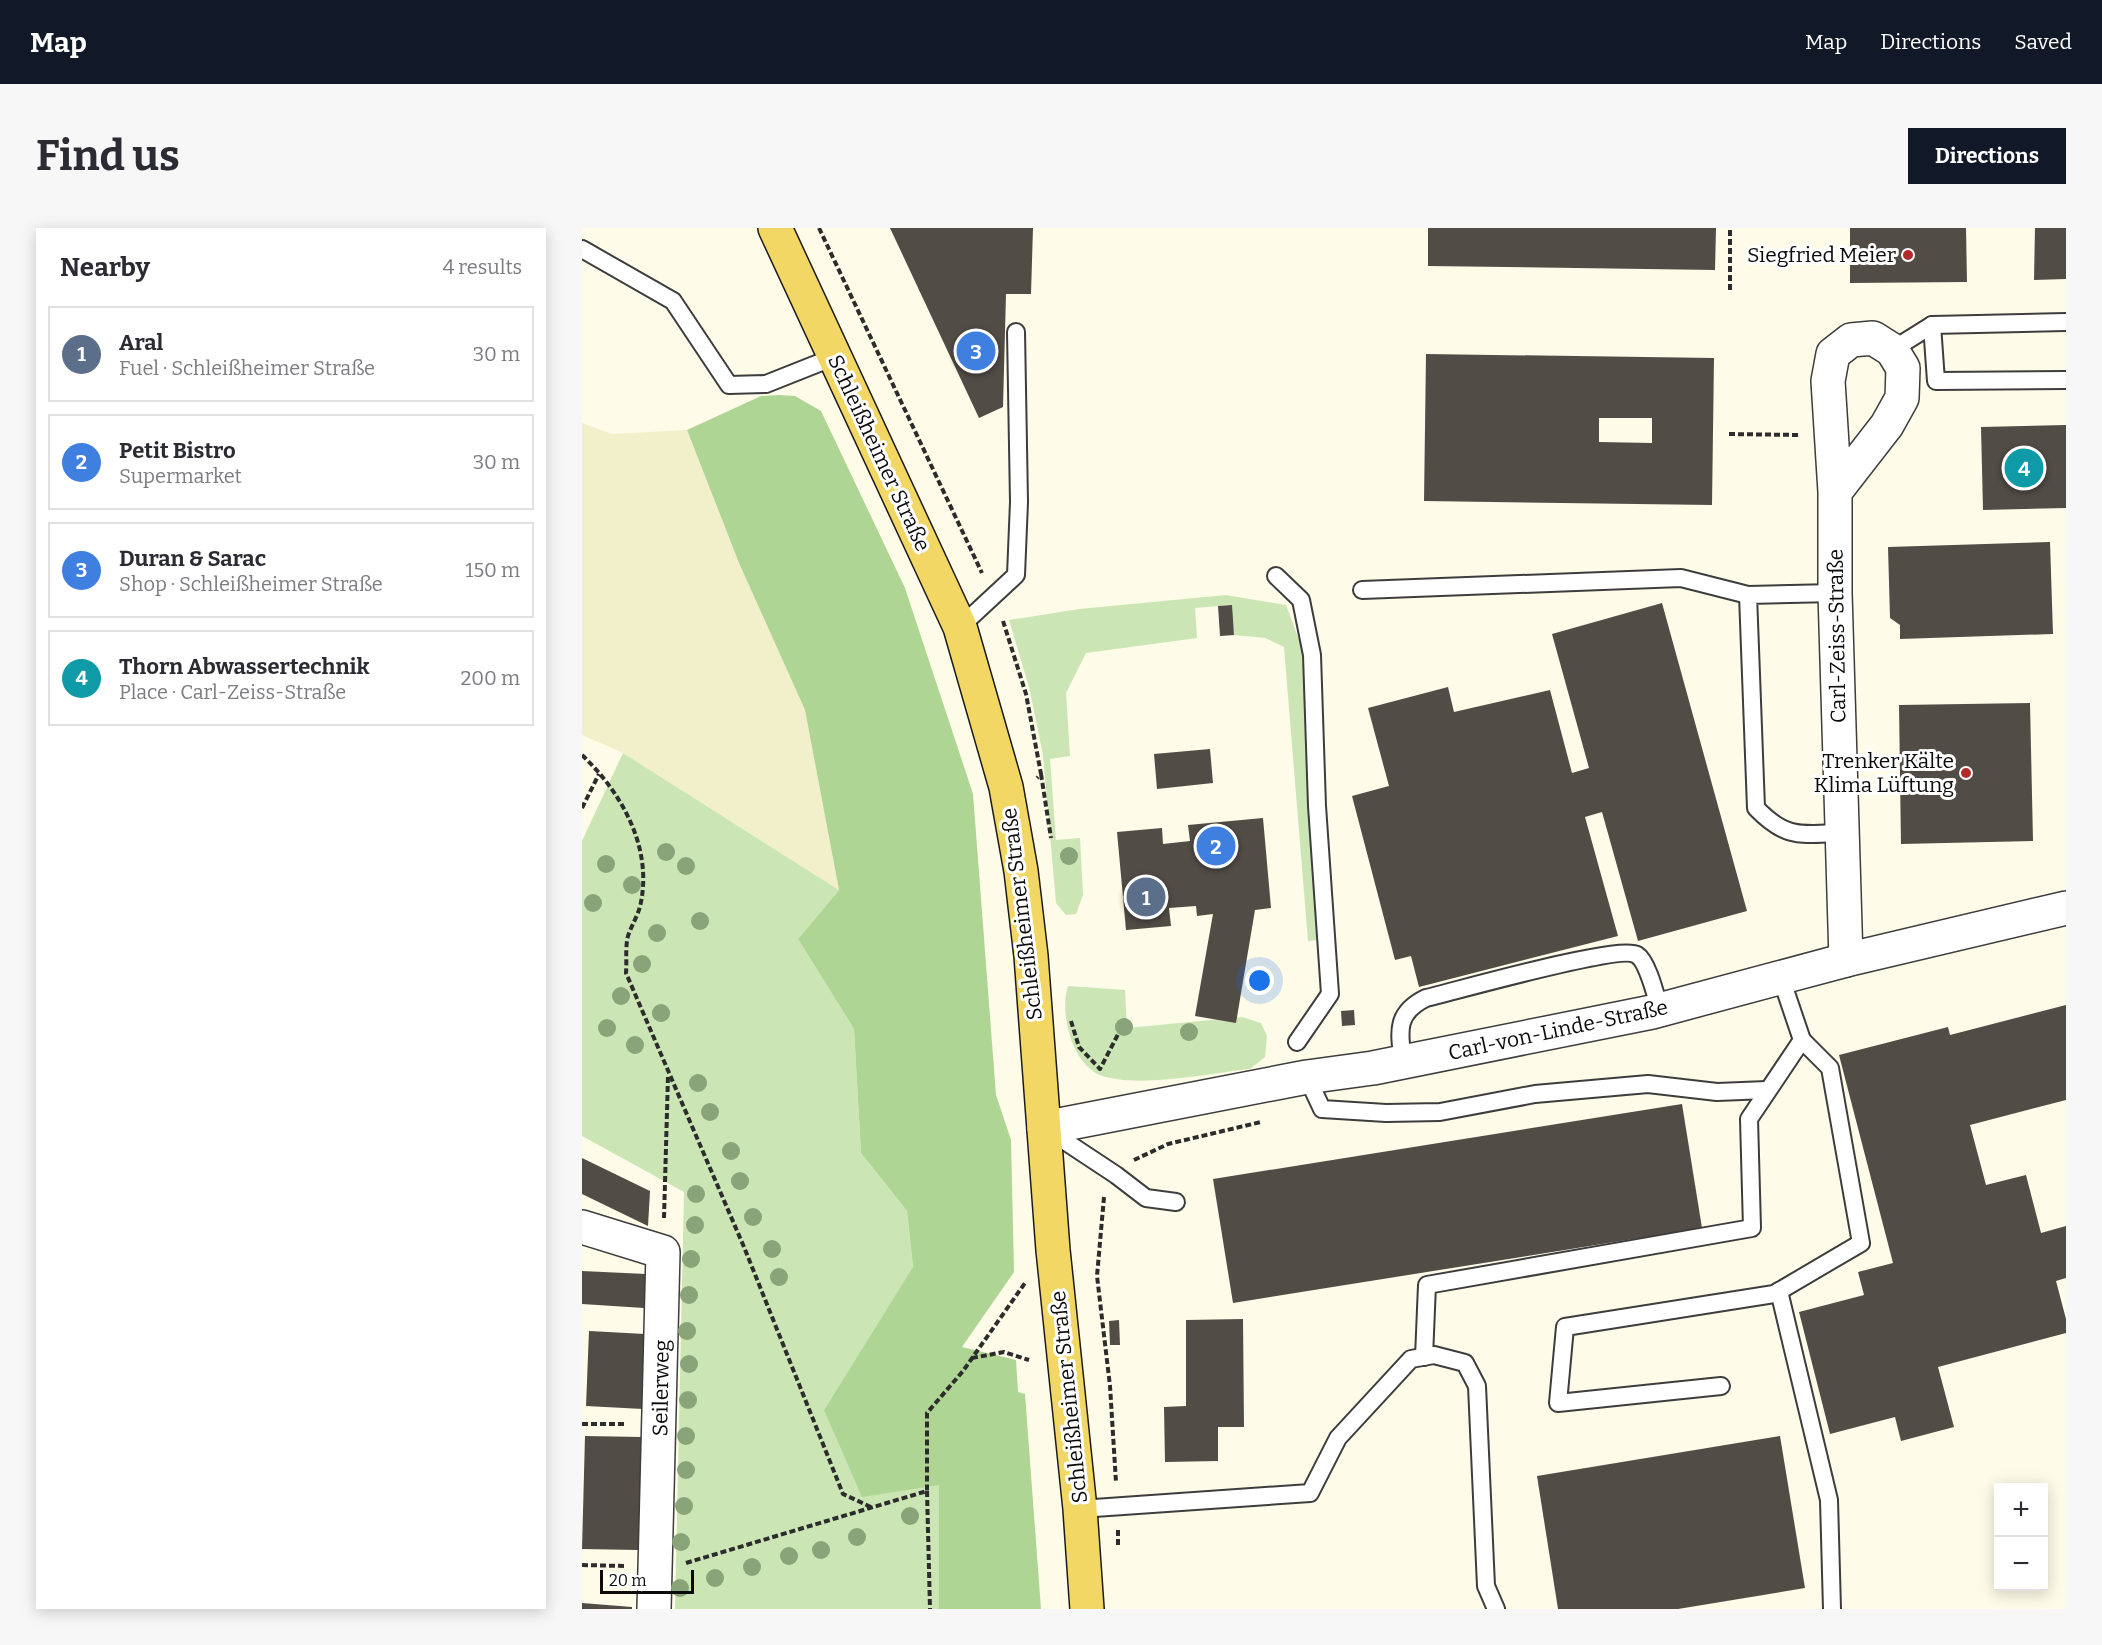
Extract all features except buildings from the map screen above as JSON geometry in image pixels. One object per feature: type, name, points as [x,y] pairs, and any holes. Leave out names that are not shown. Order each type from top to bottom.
[{"type":"main road","name":"Schleißheimer Straße","points":[[781,230],[834,357],[960,627],[1004,777],[1022,871],[1056,1279],[1080,1509],[1087,1609]]},
{"type":"street","name":"Carl-Zeiss-Straße","points":[[1846,960],[1834,593],[1835,492],[1828,381],[1833,354],[1851,340],[1873,338],[1892,350]]},
{"type":"street","points":[[1835,492],[1887,425],[1902,398],[1903,368],[1892,350]]},
{"type":"street","name":"Carl-von-Linde-Straße","points":[[1044,1128],[1307,1077],[1403,1062],[1660,1010],[1846,960],[2066,908]]},
{"type":"street","points":[[582,1227],[663,1252]]},
{"type":"street","name":"Seilerweg","points":[[654,1609],[661,1424],[663,1252]]},
{"type":"lane","points":[[582,249],[673,302],[729,385],[766,384],[834,357]]},
{"type":"lane","points":[[1892,350],[1932,326],[2066,322]]},
{"type":"lane","points":[[1932,326],[1936,381],[2066,380]]},
{"type":"lane","points":[[960,627],[1016,575],[1019,502],[1016,332]]},
{"type":"lane","points":[[1276,576],[1301,600],[1312,655],[1317,806],[1330,994],[1297,1042]]},
{"type":"lane","points":[[1362,590],[1681,578],[1748,595],[1834,593]]},
{"type":"lane","points":[[1748,595],[1756,808],[1773,825],[1796,834],[1842,833]]},
{"type":"lane","points":[[1403,1062],[1399,1035],[1401,1021],[1411,1005],[1426,998],[1586,959],[1623,952],[1635,953],[1643,960],[1660,1010]]},
{"type":"lane","points":[[1720,1386],[1558,1403],[1565,1327],[1779,1291],[1861,1243],[1830,1068],[1802,1040],[1781,978]]},
{"type":"lane","points":[[1424,1357],[1427,1285],[1752,1228],[1749,1119],[1802,1040]]},
{"type":"lane","points":[[1307,1077],[1323,1108],[1386,1113],[1440,1112],[1535,1094],[1648,1084],[1717,1092],[1767,1090]]},
{"type":"lane","points":[[1044,1128],[1116,1175],[1146,1198],[1176,1202]]},
{"type":"lane","points":[[1779,1291],[1829,1500],[1832,1609]]},
{"type":"lane","points":[[1080,1509],[1310,1493],[1338,1438],[1411,1359],[1434,1355],[1465,1363],[1477,1386],[1486,1586],[1496,1609]]},
{"type":"path","points":[[1730,228],[1730,290]]},
{"type":"path","points":[[1729,434],[1830,436]]},
{"type":"path","points":[[582,755],[599,773],[635,826],[643,872],[642,892],[641,903],[628,938],[626,973],[744,1247],[843,1494],[873,1508]]},
{"type":"path","points":[[582,808],[599,773]]},
{"type":"path","points":[[1100,1069],[1126,1019]]},
{"type":"path","points":[[663,1252],[668,1074]]},
{"type":"path","points":[[1118,1554],[1118,1507],[1110,1386],[1097,1276],[1104,1192],[1129,1162],[1168,1144],[1269,1120]]},
{"type":"path","points":[[930,1609],[927,1413],[971,1358],[1022,1283],[1097,1276]]},
{"type":"path","points":[[971,1358],[1004,1352],[1029,1360]]},
{"type":"path","points":[[582,1424],[661,1424]]},
{"type":"path","points":[[582,1565],[656,1567],[695,1562],[927,1491]]},
{"type":"shaded area","points":[[582,423],[612,434],[687,430],[739,563],[805,710],[839,890],[623,753],[582,735]]},
{"type":"green space","points":[[761,396],[795,396],[821,411],[905,588],[973,794],[996,1095],[1011,1140],[1014,1272],[962,1347],[1016,1360],[1018,1392],[1025,1394],[1041,1609],[939,1609],[939,1485],[862,1497],[824,1410],[913,1267],[907,1211],[861,1153],[854,1029],[798,939],[839,890],[805,710],[739,563],[687,430]]},
{"type":"green space","points":[[1226,595],[1286,605],[1302,648],[1317,940],[1308,941],[1284,647],[1265,638],[1234,635],[1231,605],[1195,608],[1197,638],[1086,653],[1066,693],[1070,756],[1050,759],[1056,840],[1080,838],[1083,895],[1076,914],[1066,915],[1056,903],[1043,755],[1029,687],[1009,620],[1079,609]]},
{"type":"green space","points":[[623,753],[839,890],[798,939],[854,1029],[861,1153],[907,1211],[913,1268],[824,1410],[939,1485],[939,1609],[675,1609],[684,1192],[582,1136],[582,841]]},
{"type":"green space","points":[[1068,986],[1125,990],[1127,1028],[1242,1017],[1261,1023],[1267,1036],[1265,1057],[1250,1069],[1174,1079],[1133,1081],[1100,1075],[1085,1064],[1072,1041],[1065,1011]]},
{"type":"place","name":"Siegfried Meier","points":[[1908,255]]},
{"type":"place","name":"Duran & Sarac","points":[[976,351]]},
{"type":"place","name":"Thorn Abwassertechnik","points":[[2024,468]]},
{"type":"place","name":"Trenker Kälte Klima Lüftung","points":[[1966,773]]},
{"type":"place","name":"Petit Bistro","points":[[1216,846]]},
{"type":"place","name":"Aral","points":[[1146,897]]}]
